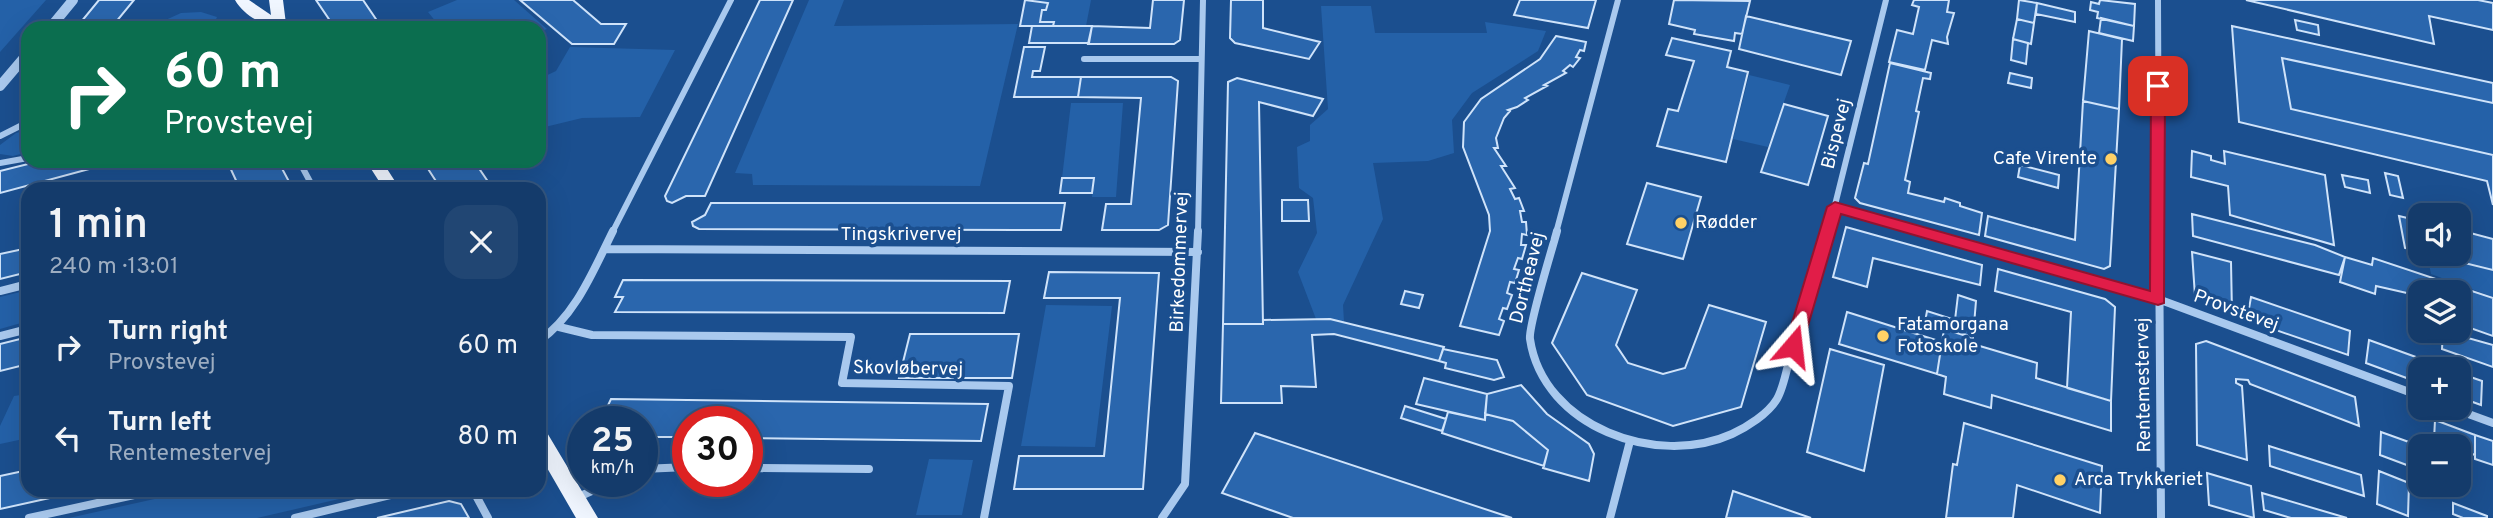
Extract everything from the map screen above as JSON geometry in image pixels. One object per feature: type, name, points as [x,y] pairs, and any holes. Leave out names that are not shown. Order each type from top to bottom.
[{"type":"main road","points":[[242,0],[246,7],[272,21]]},
{"type":"main road","points":[[275,0],[280,21]]},
{"type":"main road","points":[[546,448],[587,518]]},
{"type":"street","points":[[56,21],[73,0]]},
{"type":"street","points":[[546,336],[559,327],[605,249],[731,0]]},
{"type":"street","name":"Birkedommervej","points":[[1162,518],[1185,484],[1198,252],[1203,0]]},
{"type":"street","name":"Dortheavej","points":[[1618,0],[1529,337],[1532,355],[1541,377],[1556,397],[1578,416],[1630,441]]},
{"type":"street","name":"Bispevej","points":[[1630,441],[1665,447],[1694,447],[1721,442],[1744,432],[1763,419],[1777,399],[1835,207],[1886,0]]},
{"type":"street","name":"Rentemestervej","points":[[2158,0],[2161,518]]},
{"type":"street","points":[[1084,60],[1201,59]]},
{"type":"street","points":[[0,86],[21,62]]},
{"type":"street","points":[[0,136],[21,126]]},
{"type":"street","points":[[0,163],[21,159]]},
{"type":"street","name":"Provstevej","points":[[1835,207],[2158,299],[2408,392]]},
{"type":"street","name":"Tingskrivervej","points":[[605,249],[1198,252]]},
{"type":"street","points":[[0,290],[21,286]]},
{"type":"street","name":"Skovløbervej","points":[[559,327],[592,335],[851,337],[842,383],[1009,386],[984,518]]},
{"type":"street","points":[[0,336],[21,331]]},
{"type":"street","points":[[2471,415],[2493,423]]},
{"type":"street","points":[[1610,518],[1630,441]]},
{"type":"street","points":[[763,468],[869,469]]},
{"type":"street","points":[[29,518],[125,497]]},
{"type":"street","points":[[295,518],[382,497]]},
{"type":"street","points":[[477,497],[488,518]]},
{"type":"shaded area","points":[[0,0],[46,0],[27,21],[21,21],[21,28],[0,52]]},
{"type":"shaded area","points":[[457,0],[514,0],[538,21],[435,21],[428,12]]},
{"type":"shaded area","points":[[809,0],[844,0],[834,26],[1018,24],[980,186],[753,185],[752,174],[735,173]]},
{"type":"shaded area","points":[[1035,0],[1091,0],[1086,26],[1053,26],[1054,23],[1040,22],[1042,10],[1046,9],[1048,3],[1035,3]]},
{"type":"shaded area","points":[[1321,6],[1371,6],[1375,33],[1487,33],[1485,22],[1546,31],[1538,51],[1472,93],[1452,120],[1454,153],[1428,161],[1373,163],[1383,219],[1343,305],[1344,322],[1316,319],[1298,272],[1317,233],[1313,198],[1299,188],[1297,147],[1310,141],[1310,125],[1328,109]]},
{"type":"shaded area","points":[[201,12],[217,17],[215,21],[163,21],[181,13]]},
{"type":"shaded area","points":[[570,47],[675,50],[640,117],[582,118],[546,127],[546,76],[556,71]]},
{"type":"shaded area","points":[[2282,58],[2493,103],[2493,155],[2291,109]]},
{"type":"shaded area","points":[[1749,75],[1790,85],[1768,147],[1733,139]]},
{"type":"shaded area","points":[[1071,103],[1123,103],[1116,197],[1092,197],[1094,179],[1062,178]]},
{"type":"shaded area","points":[[21,132],[21,154],[0,154],[0,145]]},
{"type":"shaded area","points":[[2471,265],[2493,271],[2493,297],[2471,289],[2471,280],[2447,280],[2431,274],[2429,266]]},
{"type":"shaded area","points":[[21,292],[21,323],[0,329],[0,297]]},
{"type":"shaded area","points":[[1046,305],[1112,306],[1095,447],[1021,446]]},
{"type":"shaded area","points":[[21,395],[21,440],[0,444],[0,426],[14,396]]},
{"type":"shaded area","points":[[929,459],[973,460],[962,515],[916,515]]},
{"type":"shaded area","points":[[164,497],[348,497],[257,518],[69,518]]},
{"type":"building","points":[[99,0],[134,0],[117,21],[82,21]]},
{"type":"building","points":[[316,0],[363,0],[377,21],[330,21]]},
{"type":"building","points":[[520,0],[573,0],[601,24],[626,24],[614,44],[572,44]]},
{"type":"building","points":[[760,0],[793,0],[705,196],[686,196],[672,203],[667,201],[665,196]]},
{"type":"building","points":[[1025,0],[1048,3],[1046,10],[1042,10],[1040,22],[1054,22],[1053,26],[1020,26]]},
{"type":"building","points":[[1153,0],[1184,0],[1180,40],[1174,44],[1088,44],[1092,26],[1150,28]]},
{"type":"building","points":[[1231,0],[1263,0],[1263,28],[1320,42],[1309,59],[1235,43],[1230,38]]},
{"type":"building","points":[[1520,0],[1596,0],[1588,28],[1514,15]]},
{"type":"building","points":[[1674,0],[1750,1],[1742,34],[1735,33],[1734,41],[1694,34],[1695,30],[1669,24]]},
{"type":"building","points":[[1914,0],[1949,0],[1947,12],[1954,13],[1947,37],[1948,44],[1932,40],[1925,70],[1889,62],[1897,30],[1913,34],[1919,7],[1912,5]]},
{"type":"building","points":[[2019,0],[2037,3],[2034,23],[2017,19]]},
{"type":"building","points":[[2100,0],[2135,4],[2134,26],[2097,18],[2098,12],[2090,10],[2091,2],[2099,4]]},
{"type":"building","points":[[2246,0],[2478,0],[2493,3],[2493,30],[2429,16],[2434,44]]},
{"type":"building","points":[[2037,3],[2075,12],[2075,22],[2036,14]]},
{"type":"building","points":[[1746,16],[1851,41],[1841,75],[1739,49]]},
{"type":"building","points":[[2101,18],[2134,26],[2133,41],[2099,33]]},
{"type":"building","points":[[2017,19],[2034,23],[2031,44],[2013,39]]},
{"type":"building","points":[[2295,20],[2318,25],[2319,35],[2297,30]]},
{"type":"building","points":[[1032,26],[1092,26],[1089,43],[1029,43]]},
{"type":"building","points":[[2232,26],[2493,83],[2493,103],[2282,58],[2291,109],[2493,155],[2493,205],[2487,181],[2239,122]]},
{"type":"building","points":[[2089,31],[2122,39],[2119,109],[2083,101]]},
{"type":"building","points":[[1556,36],[1586,42],[1584,51],[1580,50],[1576,57],[1580,58],[1573,67],[1570,65],[1563,71],[1566,73],[1525,98],[1528,100],[1508,110],[1510,111],[1504,118],[1496,138],[1498,148],[1494,148],[1506,166],[1501,166],[1515,188],[1510,189],[1515,199],[1519,198],[1524,211],[1520,211],[1522,222],[1526,222],[1527,235],[1522,234],[1521,245],[1526,245],[1522,259],[1518,258],[1514,269],[1519,270],[1515,283],[1510,282],[1507,293],[1512,295],[1507,309],[1503,308],[1499,319],[1504,321],[1499,335],[1460,326],[1490,231],[1489,215],[1463,147],[1464,122],[1481,99],[1540,59]]},
{"type":"building","points":[[1672,38],[1731,51],[1727,67],[1748,72],[1726,162],[1657,146],[1668,109],[1678,111],[1694,61],[1666,55]]},
{"type":"building","points":[[2013,39],[2028,43],[2026,64],[2011,60]]},
{"type":"building","points":[[1024,47],[1045,47],[1040,71],[1033,71],[1032,77],[1081,77],[1078,97],[1014,97]]},
{"type":"building","points":[[1890,63],[1931,73],[1930,79],[1923,78],[1916,111],[1919,112],[1905,180],[1910,182],[1908,193],[1944,202],[1945,198],[1982,213],[1979,235],[1860,203],[1855,198],[1864,163],[1868,164]]},
{"type":"building","points":[[2010,73],[2032,78],[2031,88],[2008,83]]},
{"type":"building","points":[[1081,77],[1171,77],[1178,81],[1168,225],[1159,230],[1102,230],[1106,204],[1131,204],[1141,98],[1078,97]]},
{"type":"building","points":[[1237,78],[1323,99],[1313,116],[1259,102],[1263,324],[1223,324],[1228,82]]},
{"type":"building","points":[[2083,101],[2119,109],[2110,266],[2104,269],[1985,236],[1988,216],[2075,240]]},
{"type":"building","points":[[1784,104],[1828,116],[1808,185],[1761,172]]},
{"type":"building","points":[[2192,151],[2211,156],[2211,160],[2225,164],[2224,151],[2325,175],[2334,245],[2230,215],[2228,186],[2191,177]]},
{"type":"building","points":[[2020,165],[2059,175],[2058,188],[2018,177]]},
{"type":"building","points":[[21,166],[21,168],[93,168],[41,182],[21,182],[21,187],[0,193],[0,171]]},
{"type":"building","points":[[230,168],[282,168],[289,182],[237,182]]},
{"type":"building","points":[[428,168],[479,168],[488,182],[436,182]]},
{"type":"building","points":[[2385,173],[2398,176],[2403,198],[2390,195]]},
{"type":"building","points":[[2342,175],[2368,180],[2370,193],[2345,187]]},
{"type":"building","points":[[1062,178],[1094,178],[1092,193],[1060,193]]},
{"type":"building","points":[[1647,183],[1701,197],[1683,259],[1627,244]]},
{"type":"building","points":[[1282,200],[1308,200],[1309,221],[1282,221]]},
{"type":"building","points":[[711,203],[1065,203],[1061,230],[699,229],[693,226],[692,222],[705,215]]},
{"type":"building","points":[[2192,214],[2315,245],[2345,257],[2339,275],[2193,236]]},
{"type":"building","points":[[2399,216],[2408,218],[2408,249],[2405,248]]},
{"type":"building","points":[[1846,227],[1982,265],[1980,285],[1873,258],[1867,287],[1833,277]]},
{"type":"building","points":[[2471,233],[2493,239],[2493,270],[2471,265]]},
{"type":"building","points":[[21,250],[21,274],[0,279],[0,254]]},
{"type":"building","points":[[2192,252],[2231,262],[2232,314],[2195,296]]},
{"type":"building","points":[[2345,257],[2372,265],[2373,258],[2439,280],[2408,280],[2408,293],[2376,286],[2375,294],[2340,282]]},
{"type":"building","points":[[1998,269],[2105,299],[2115,307],[2111,401],[2067,388],[2071,312],[1995,291]]},
{"type":"building","points":[[1049,272],[1159,273],[1143,489],[1014,489],[1019,456],[1104,456],[1120,298],[1044,298]]},
{"type":"building","points":[[1582,273],[1637,290],[1616,345],[1628,363],[1663,374],[1685,368],[1709,305],[1766,322],[1741,407],[1673,426],[1587,395],[1552,343]]},
{"type":"building","points":[[623,280],[1010,281],[1004,313],[615,312],[623,297],[615,297]]},
{"type":"building","points":[[1405,291],[1423,295],[1419,308],[1401,304]]},
{"type":"building","points":[[2471,291],[2493,298],[2493,336],[2471,328]]},
{"type":"building","points":[[1958,295],[1976,301],[1973,337],[1925,322],[1927,311],[1955,320]]},
{"type":"building","points":[[2251,297],[2350,331],[2348,355],[2247,320]]},
{"type":"building","points":[[1847,312],[1942,342],[1937,374],[1839,344]]},
{"type":"building","points":[[1330,319],[1444,347],[1439,361],[1334,334],[1312,335],[1316,387],[1281,386],[1282,403],[1221,403],[1223,324],[1263,324],[1263,320]]},
{"type":"building","points":[[1944,329],[1973,338],[1973,344],[2037,363],[2036,378],[2111,401],[2111,431],[1992,395],[1991,408],[1944,394],[1946,377],[1937,374]]},
{"type":"building","points":[[910,334],[1019,334],[1012,378],[899,378]]},
{"type":"building","points":[[21,339],[21,366],[0,371],[0,344]]},
{"type":"building","points":[[2471,339],[2493,345],[2493,367],[2471,357],[2442,349],[2442,343],[2471,343]]},
{"type":"building","points":[[2369,340],[2416,357],[2408,357],[2408,379],[2366,363]]},
{"type":"building","points":[[2206,341],[2355,397],[2359,426],[2250,384],[2248,380],[2236,379],[2236,383],[2242,386],[2247,460],[2197,445],[2196,344]]},
{"type":"building","points":[[1443,349],[1497,360],[1504,377],[1494,380],[1445,368],[1446,363],[1439,361]]},
{"type":"building","points":[[1830,349],[1884,365],[1864,471],[1807,452]]},
{"type":"building","points":[[2471,377],[2482,381],[2481,405],[2471,401]]},
{"type":"building","points":[[1424,378],[1487,394],[1485,420],[1416,404]]},
{"type":"building","points":[[1521,385],[1547,414],[1589,444],[1594,454],[1589,481],[1543,468],[1548,450],[1513,421],[1485,414],[1487,394]]},
{"type":"building","points":[[611,399],[988,404],[981,441],[763,438],[763,406],[672,406],[672,437],[658,437],[658,406],[608,406]]},
{"type":"building","points":[[1405,406],[1446,419],[1442,431],[1401,418]]},
{"type":"building","points":[[1448,412],[1485,420],[1485,414],[1513,421],[1548,450],[1544,466],[1442,433]]},
{"type":"building","points":[[2435,420],[2475,435],[2475,455],[2471,454],[2471,434],[2434,434]]},
{"type":"building","points":[[1964,423],[2102,466],[2100,513],[2017,485],[2013,518],[1946,518],[1953,464],[1957,465]]},
{"type":"building","points":[[2381,432],[2408,442],[2408,466],[2380,455]]},
{"type":"building","points":[[1255,433],[1512,518],[1293,518],[1222,493]]},
{"type":"building","points":[[2475,435],[2493,441],[2493,465],[2475,459]]},
{"type":"building","points":[[2269,446],[2361,475],[2364,496],[2270,466]]},
{"type":"building","points":[[2379,471],[2408,483],[2408,516],[2377,504]]},
{"type":"building","points":[[21,472],[21,497],[54,497],[0,509],[0,476]]},
{"type":"building","points":[[2207,473],[2251,486],[2254,518],[2209,505]]},
{"type":"building","points":[[1733,491],[1811,518],[1726,518]]},
{"type":"building","points":[[2262,493],[2347,518],[2291,518],[2264,510]]},
{"type":"building","points":[[449,501],[461,504],[469,518],[377,518]]},
{"type":"building","points":[[2453,503],[2487,518],[2463,518],[2453,514]]},
{"type":"place","name":"Cafe Virente","points":[[2111,159]]},
{"type":"place","name":"Rødder","points":[[1681,223]]},
{"type":"place","name":"Fatamorgana Fotoskole","points":[[1883,336]]},
{"type":"place","name":"Arca Trykkeriet","points":[[2060,480]]},
{"type":"route","points":[[1793,346],[1835,207],[2158,299],[2158,86]]}]
